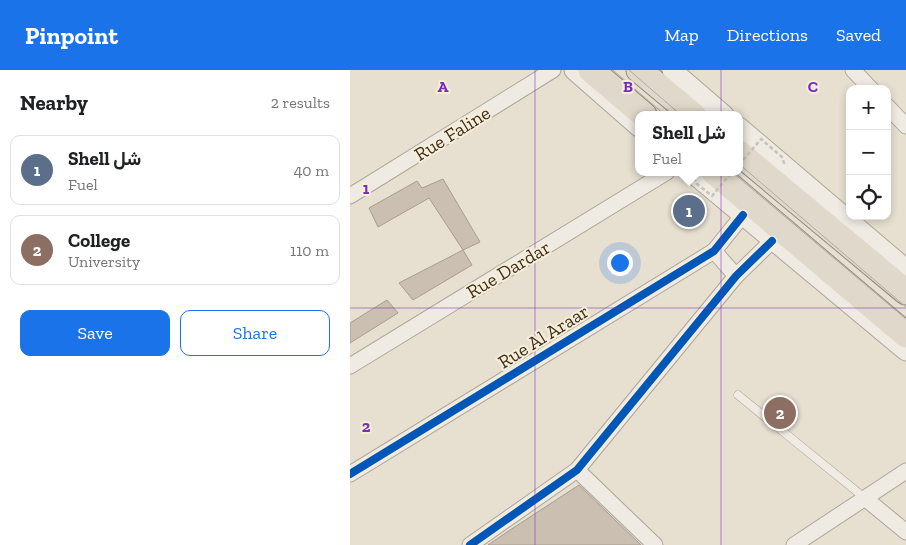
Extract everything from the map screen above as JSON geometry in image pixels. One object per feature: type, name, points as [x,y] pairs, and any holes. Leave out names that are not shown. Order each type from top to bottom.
[{"type":"highway","points":[[639,70],[688,111]]},
{"type":"highway","points":[[667,70],[669,95]]},
{"type":"highway","points":[[604,87],[638,111]]},
{"type":"highway","points":[[743,156],[906,292]]},
{"type":"highway","points":[[719,176],[906,335]]},
{"type":"highway","points":[[824,283],[850,289]]},
{"type":"street","name":"Rue Faline","points":[[352,192],[553,70]]},
{"type":"street","points":[[574,70],[604,87],[635,122]]},
{"type":"street","points":[[672,70],[719,111]]},
{"type":"street","points":[[853,70],[867,85]]},
{"type":"street","points":[[891,110],[906,126]]},
{"type":"street","points":[[743,130],[906,269]]},
{"type":"street","name":"Rue Dardar","points":[[350,366],[659,176]]},
{"type":"street","points":[[696,176],[906,351]]},
{"type":"street","name":"Rue Al Araar","points":[[350,474],[714,251],[743,215]]},
{"type":"street","points":[[470,545],[576,470],[736,276],[772,241]]},
{"type":"street","points":[[714,251],[736,276]]},
{"type":"street","points":[[576,470],[654,545]]},
{"type":"street","points":[[794,545],[906,471]]},
{"type":"street","points":[[866,499],[906,532]]},
{"type":"lane","points":[[738,395],[866,499]]},
{"type":"path","points":[[743,160],[761,139],[782,157],[785,166]]},
{"type":"path","points":[[692,176],[693,180],[712,196],[729,176]]},
{"type":"building","points":[[443,179],[480,242],[463,250],[429,198],[378,227],[369,208],[417,181],[422,188]]},
{"type":"building","points":[[691,196],[704,207],[687,226],[674,215]]},
{"type":"building","points":[[463,250],[472,265],[413,300],[399,283]]},
{"type":"building","points":[[387,300],[398,313],[350,343],[350,323]]},
{"type":"building","points":[[579,485],[641,545],[488,545],[507,532]]},
{"type":"tram line","points":[[613,70],[660,111]]},
{"type":"tram line","points":[[629,70],[676,111]]},
{"type":"tram line","points":[[743,167],[906,307]]},
{"type":"tram line","points":[[737,176],[906,319]]},
{"type":"cycle path","points":[[350,474],[714,251],[743,215]]},
{"type":"cycle path","points":[[470,545],[577,470],[736,276],[772,241]]},
{"type":"place","name":"Shell شل","points":[[689,211]]},
{"type":"place","name":"College","points":[[780,413]]}]
